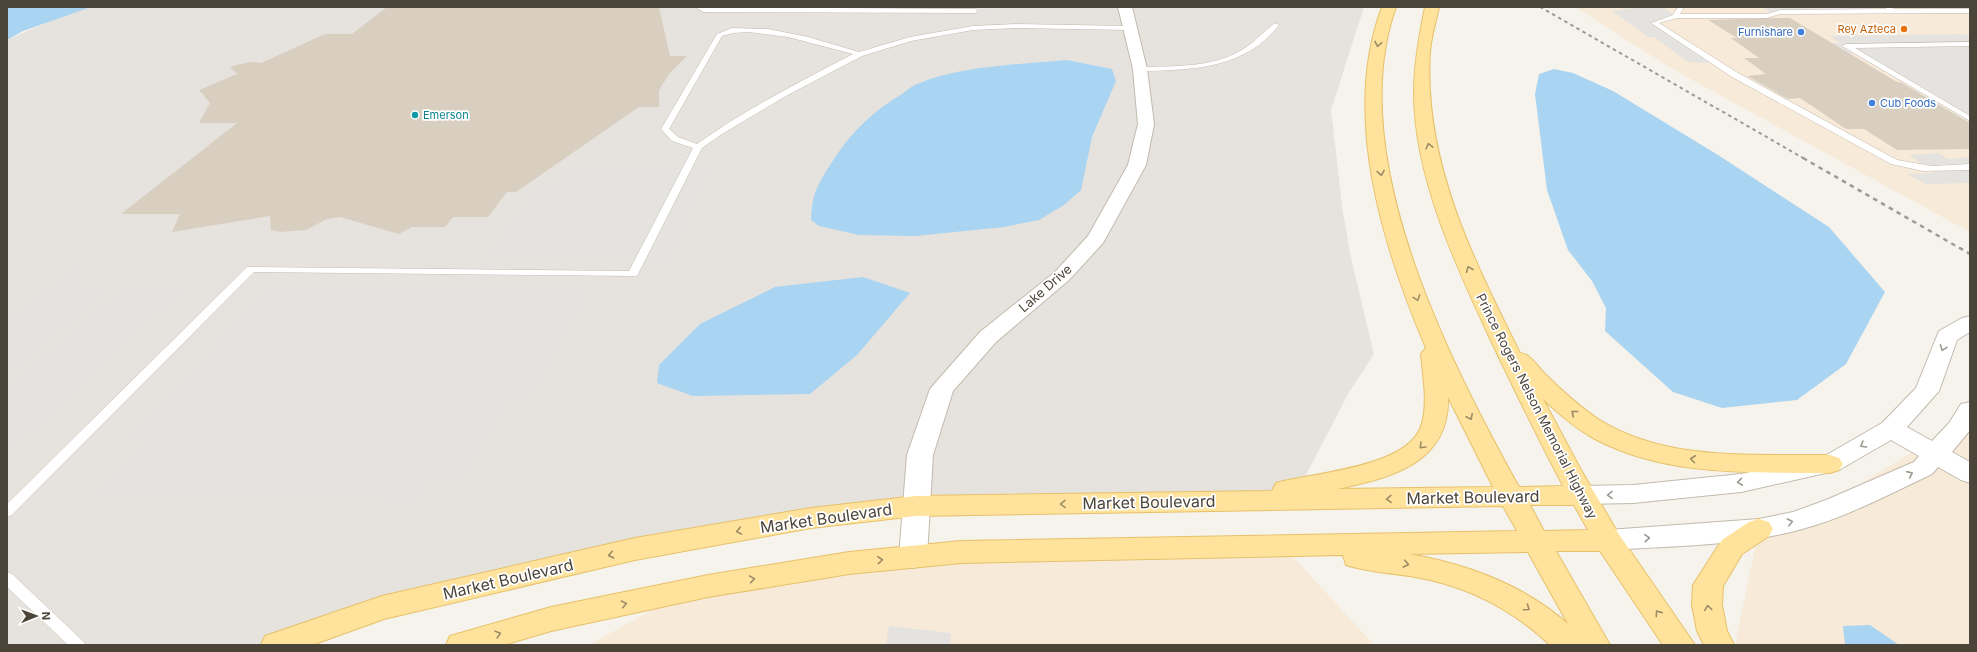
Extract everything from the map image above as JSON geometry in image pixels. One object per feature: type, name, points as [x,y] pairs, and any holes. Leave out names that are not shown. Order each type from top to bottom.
[{"type":"main road","points":[[1389,7],[1378,40],[1375,58],[1373,79],[1375,137],[1388,211],[1403,260],[1427,327],[1444,366],[1536,543],[1595,645]]},
{"type":"main road","name":"Prince Rogers Nelson Memorial Highway","points":[[1432,7],[1421,58],[1422,99],[1426,131],[1435,172],[1452,227],[1475,285],[1519,376],[1582,495],[1608,540],[1680,645]]},
{"type":"main road","points":[[1494,324],[1524,366],[1540,383],[1580,418],[1611,437],[1669,456],[1702,460],[1830,464]]},
{"type":"main road","points":[[1222,501],[1348,478],[1404,460],[1419,450],[1427,441],[1433,430],[1436,412],[1436,382],[1427,327]]},
{"type":"main road","name":"Market Boulevard","points":[[276,645],[382,608],[635,550],[811,518],[916,506],[1582,495]]},
{"type":"main road","points":[[1719,645],[1712,631],[1707,605],[1708,585],[1732,547],[1759,529]]},
{"type":"main road","points":[[460,645],[551,619],[708,586],[849,563],[961,552],[1536,543],[1608,540]]},
{"type":"main road","points":[[1284,547],[1396,562],[1442,571],[1476,581],[1516,601],[1550,625],[1570,645]]},
{"type":"street","name":"Lake Drive","points":[[913,557],[920,455],[942,389],[988,337],[1062,276],[1096,239],[1137,165],[1146,124],[1140,69],[1125,7]]},
{"type":"street","name":"Market Boulevard","points":[[1582,495],[1633,494],[1741,483],[1830,464],[1891,429],[1926,391],[1948,336],[1970,323]]},
{"type":"street","points":[[1608,540],[1759,529],[1796,521],[1836,507],[1923,468],[1958,429],[1970,410]]},
{"type":"street","points":[[1891,429],[1970,474]]},
{"type":"lane","points":[[697,7],[704,10],[727,8],[974,17],[1016,26],[1130,28]]},
{"type":"lane","points":[[1676,16],[1681,7]]},
{"type":"lane","points":[[1886,7],[1894,11]]},
{"type":"lane","points":[[1970,11],[1780,12],[1767,16],[1676,16],[1654,23],[1735,75],[1894,162],[1925,170],[1970,167]]},
{"type":"lane","points":[[7,512],[251,269],[633,274],[698,147],[719,132],[781,95],[859,54],[910,39],[974,17]]},
{"type":"lane","points":[[1140,69],[1202,66],[1221,63],[1241,54],[1265,38],[1276,25]]},
{"type":"lane","points":[[698,147],[684,143],[669,136],[665,129],[719,35],[735,30],[765,30],[859,54]]},
{"type":"lane","points":[[1970,44],[1846,46],[1970,119]]},
{"type":"lane","points":[[7,578],[78,645]]},
{"type":"shaded area","points":[[91,7],[1364,7],[1331,110],[1343,213],[1351,258],[1374,354],[1348,394],[1293,500],[916,506],[666,544],[277,645],[7,645],[7,40],[50,21]]},
{"type":"shaded area","points":[[953,7],[995,7],[994,15],[983,15]]},
{"type":"shaded area","points":[[1575,7],[1970,7],[1970,232],[1674,70]]},
{"type":"shaded area","points":[[1639,7],[1662,7],[1676,16],[1655,22],[1716,63],[1688,62],[1654,37],[1648,37],[1612,11]]},
{"type":"shaded area","points":[[1762,7],[1869,7],[1877,11],[1773,14]]},
{"type":"shaded area","points":[[1965,34],[1970,37],[1970,122],[1853,53],[1841,53],[1824,43],[1840,43],[1830,36]]},
{"type":"shaded area","points":[[1939,153],[1948,159],[1970,157],[1970,183],[1926,184],[1907,174],[1935,173],[1909,155]]},
{"type":"shaded area","points":[[567,165],[714,166],[667,266],[648,266],[629,258],[484,259],[540,182],[555,182]]},
{"type":"shaded area","points":[[73,267],[92,268],[72,284],[115,285],[7,376],[7,319]]},
{"type":"shaded area","points":[[125,285],[190,285],[17,447],[7,447],[7,387]]},
{"type":"shaded area","points":[[271,287],[591,290],[529,401],[508,401],[462,482],[428,481],[416,501],[92,496],[146,440],[122,439]]},
{"type":"shaded area","points":[[1970,406],[1970,645],[1735,645],[1759,529],[1805,518],[1964,420]]},
{"type":"shaded area","points":[[1284,547],[1374,645],[589,645],[686,591],[913,557]]},
{"type":"shaded area","points":[[889,626],[951,633],[950,645],[886,645]]},
{"type":"water","points":[[7,7],[91,7],[23,31],[7,40]]},
{"type":"water","points":[[1067,60],[1112,69],[1116,81],[1092,137],[1081,190],[1064,205],[1039,220],[1004,227],[915,236],[859,235],[819,226],[811,220],[813,201],[818,186],[825,172],[843,147],[865,121],[913,86],[936,77],[972,69]]},
{"type":"water","points":[[1554,69],[1573,73],[1613,91],[1718,155],[1829,227],[1885,292],[1846,364],[1797,400],[1722,408],[1673,392],[1605,331],[1606,308],[1592,281],[1568,250],[1547,190],[1535,94],[1539,74]]},
{"type":"water","points":[[863,277],[910,293],[857,355],[810,394],[693,396],[657,383],[659,365],[700,324],[775,287]]},
{"type":"water","points":[[1870,625],[1899,645],[1845,645],[1843,626]]},
{"type":"building","name":"Emerson","points":[[387,7],[659,7],[670,56],[687,56],[670,73],[662,85],[659,91],[659,107],[639,107],[516,192],[507,192],[488,217],[453,217],[445,227],[412,227],[399,234],[340,217],[327,219],[306,230],[280,232],[271,230],[270,216],[172,232],[180,214],[121,214],[237,123],[199,123],[210,103],[199,90],[237,74],[230,67],[249,62],[261,63],[325,34],[352,34]]},
{"type":"building","name":"Cub Foods","points":[[1790,18],[1897,82],[1900,82],[1970,123],[1970,149],[1897,150],[1864,129],[1846,129],[1800,98],[1788,99],[1747,76],[1766,74],[1744,58],[1759,58],[1731,38],[1737,38],[1708,20]]},
{"type":"railway","points":[[1540,7],[1805,159]]},
{"type":"railway","points":[[1803,158],[1970,254]]},
{"type":"place","name":"Rey Azteca","points":[[1904,29]]},
{"type":"place","name":"Furnishare","points":[[1801,32]]},
{"type":"place","name":"Cub Foods","points":[[1872,103]]},
{"type":"place","name":"Emerson","points":[[415,115]]}]
